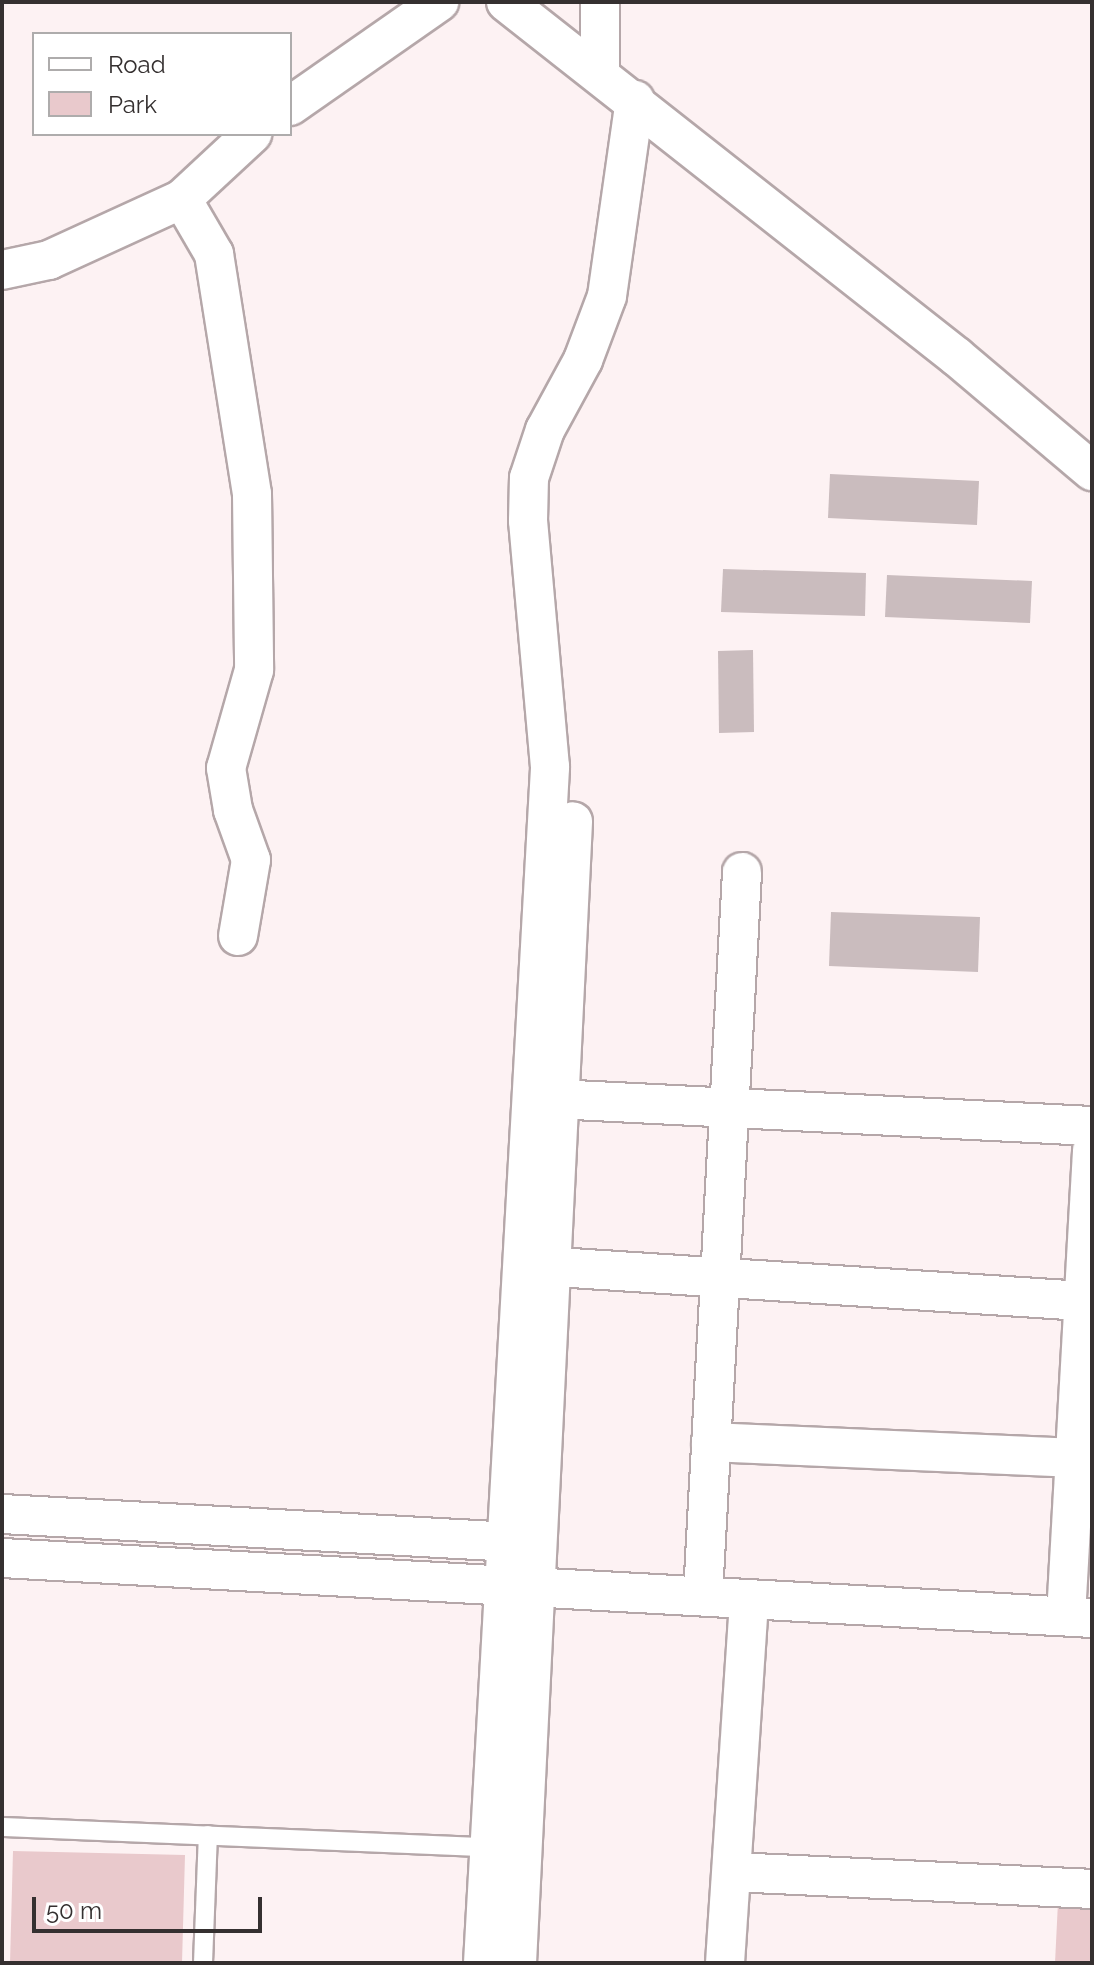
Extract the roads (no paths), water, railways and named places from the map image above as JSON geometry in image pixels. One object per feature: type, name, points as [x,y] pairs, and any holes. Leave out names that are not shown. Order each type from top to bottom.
[{"type":"street","points":[[292,105],[439,2]]},
{"type":"street","points":[[506,2],[635,100],[1092,471]]},
{"type":"street","points":[[600,2],[600,73]]},
{"type":"street","points":[[517,1963],[519,1587],[563,766],[528,521],[529,478],[545,430],[583,360],[607,296],[635,100]]},
{"type":"street","points":[[2,270],[49,260],[182,199],[250,136]]},
{"type":"street","points":[[182,199],[214,254],[252,494],[254,670],[226,768],[233,810],[251,860],[238,936]]},
{"type":"street","points":[[703,1595],[742,872]]},
{"type":"street","points":[[546,1098],[1092,1126]]},
{"type":"street","points":[[2,1558],[1079,1617],[1075,1458],[1092,1151]]},
{"type":"street","points":[[536,1265],[1083,1301]]},
{"type":"street","points":[[711,1442],[1075,1458]]},
{"type":"street","points":[[2,1514],[521,1542]]},
{"type":"street","points":[[483,1963],[489,1847],[519,1587]]},
{"type":"street","points":[[725,1963],[749,1600]]},
{"type":"street","points":[[733,1872],[1092,1889]]},
{"type":"lane","points":[[2,1827],[489,1847]]},
{"type":"lane","points":[[203,1963],[208,1835]]}]
